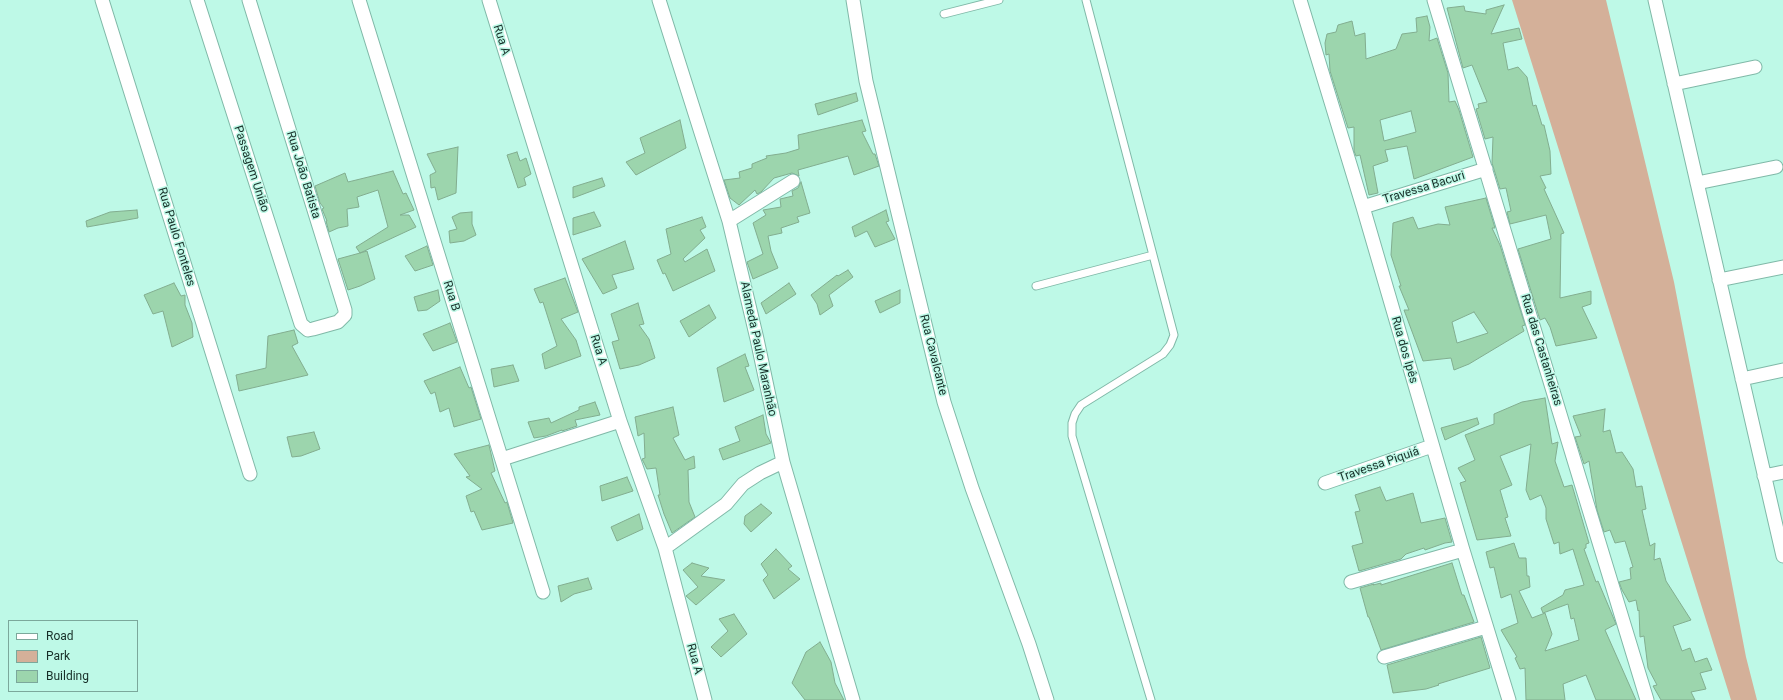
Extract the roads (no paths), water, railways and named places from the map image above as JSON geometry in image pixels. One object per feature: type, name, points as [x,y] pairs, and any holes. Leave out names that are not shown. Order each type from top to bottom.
[{"type":"street","name":"Rua Paulo Fonteles","points":[[102,0],[250,474]]},
{"type":"street","name":"Passagem União","points":[[197,0],[301,324],[308,330],[313,329]]},
{"type":"street","name":"Rua João Batista","points":[[249,0],[345,310],[345,315],[338,322],[313,329]]},
{"type":"street","name":"Rua B","points":[[359,0],[543,592]]},
{"type":"street","name":"Rua A","points":[[489,0],[620,421],[665,548],[704,700]]},
{"type":"street","name":"Alameda Paulo Maranhão","points":[[659,0],[728,221],[757,339],[783,462],[852,700]]},
{"type":"street","name":"Rua Cavalcante","points":[[853,0],[866,81],[944,402],[972,488],[1029,644],[1047,700]]},
{"type":"street","name":"Rua dos Ipês","points":[[1300,0],[1509,700]]},
{"type":"street","name":"Rua das Castanheiras","points":[[1434,0],[1647,700]]},
{"type":"street","points":[[1655,0],[1783,556]]},
{"type":"street","points":[[1674,84],[1755,68]]},
{"type":"street","points":[[1697,183],[1776,167]]},
{"type":"street","name":"Travessa Bacuri","points":[[1363,207],[1486,169]]},
{"type":"street","points":[[728,221],[793,181]]},
{"type":"street","points":[[1719,280],[1783,267]]},
{"type":"street","points":[[1742,379],[1783,370]]},
{"type":"street","points":[[502,459],[620,421]]},
{"type":"street","name":"Travessa Piquiá","points":[[1324,483],[1432,446]]},
{"type":"street","points":[[665,548],[726,504],[743,484],[760,473],[783,462]]},
{"type":"street","points":[[1764,476],[1783,472]]},
{"type":"street","points":[[1352,582],[1463,550]]},
{"type":"street","points":[[1384,657],[1486,627]]},
{"type":"lane","points":[[944,14],[999,0]]},
{"type":"lane","points":[[1086,0],[1174,334],[1170,345],[1163,354],[1090,398],[1081,405],[1073,418],[1072,436],[1151,700]]},
{"type":"lane","points":[[1036,286],[1153,255]]}]
